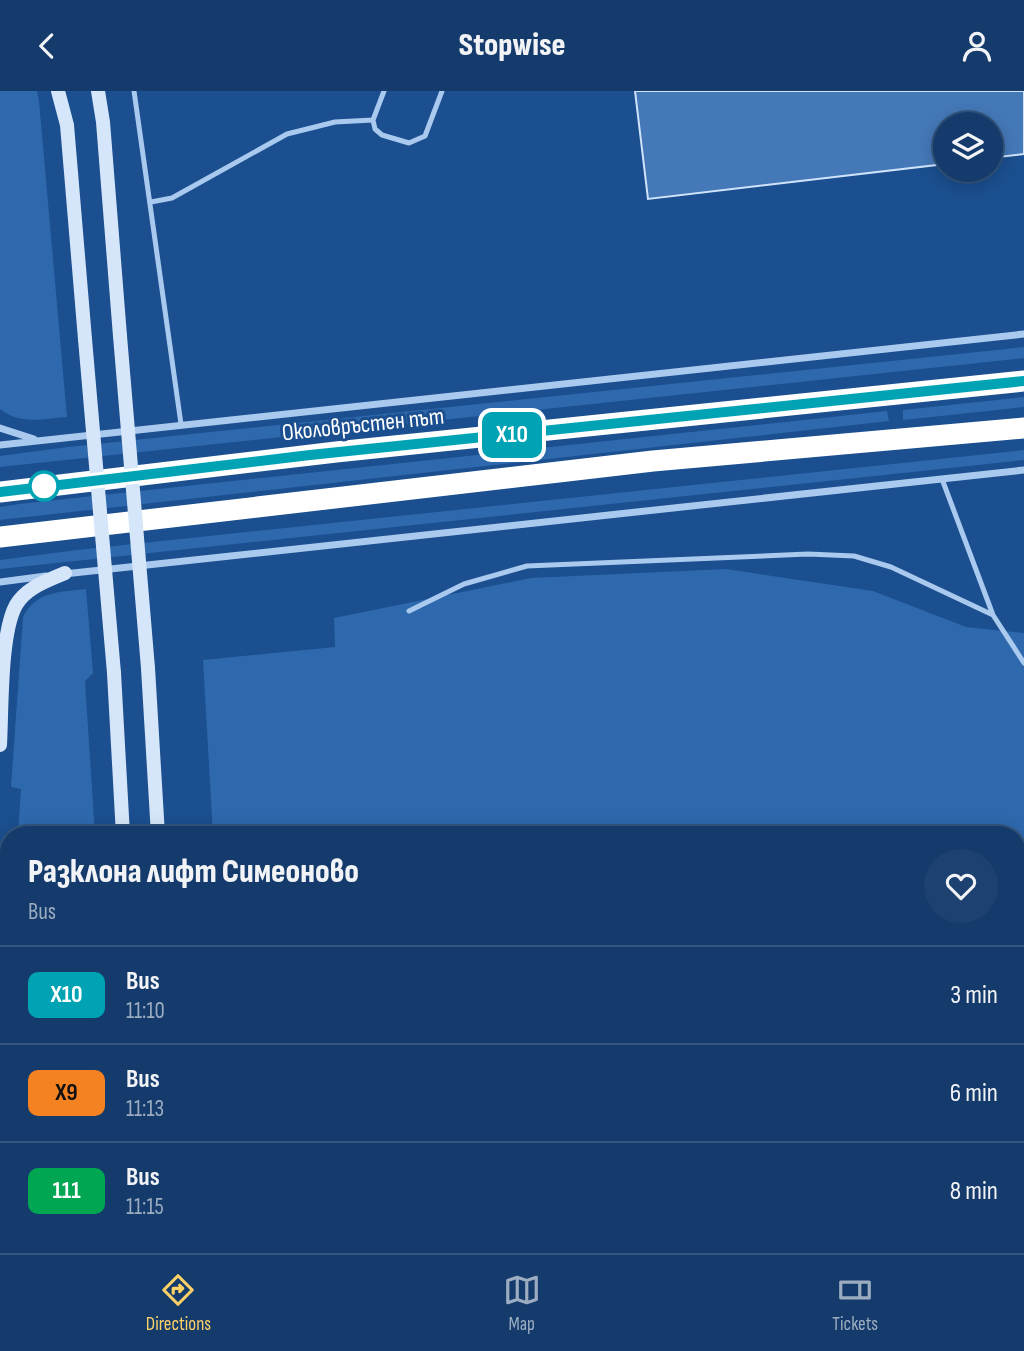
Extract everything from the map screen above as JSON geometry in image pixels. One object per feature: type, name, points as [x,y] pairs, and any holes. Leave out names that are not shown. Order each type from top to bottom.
[{"type":"highway","name":"Околовръстен път","points":[[0,492],[205,467],[1024,381]]},
{"type":"highway","points":[[0,537],[653,461],[1024,428]]},
{"type":"main road","points":[[58,91],[66,125],[114,673],[123,826]]},
{"type":"main road","points":[[98,91],[103,122],[148,668],[157,826]]},
{"type":"main road","points":[[0,745],[7,637],[16,605],[39,584],[65,573]]},
{"type":"street","points":[[0,445],[1024,334]]},
{"type":"street","points":[[0,428],[38,440]]},
{"type":"street","points":[[0,582],[1024,470]]},
{"type":"lane","points":[[134,91],[181,424]]},
{"type":"lane","points":[[384,91],[373,120],[375,129],[382,135],[409,143],[418,142],[425,136],[442,91]]},
{"type":"lane","points":[[151,202],[172,198],[287,134],[335,122],[373,120]]},
{"type":"lane","points":[[942,479],[993,615],[1024,663]]},
{"type":"lane","points":[[409,611],[464,584],[527,566],[808,554],[854,556],[891,567],[993,615]]},
{"type":"shaded area","points":[[0,91],[37,91],[67,417],[24,419],[0,409]]},
{"type":"shaded area","points":[[1024,347],[1024,358],[0,467],[0,456],[68,447]]},
{"type":"shaded area","points":[[1024,397],[1024,407],[903,420],[903,410]]},
{"type":"shaded area","points":[[887,411],[889,421],[0,520],[0,507],[19,504]]},
{"type":"shaded area","points":[[1024,450],[1024,460],[0,569],[0,560],[77,550]]},
{"type":"shaded area","points":[[726,569],[873,591],[966,627],[1024,633],[1024,826],[212,826],[203,660],[335,647],[334,618],[531,578]]},
{"type":"shaded area","points":[[86,589],[93,673],[85,681],[94,826],[19,826],[21,789],[11,787],[23,617],[35,602],[58,592]]},
{"type":"building","points":[[635,91],[1024,91],[1024,154],[1003,156],[1003,112],[933,112],[933,165],[648,199]]},
{"type":"bus line","name":"Х10","points":[[0,492],[310,455],[1024,381]]}]
